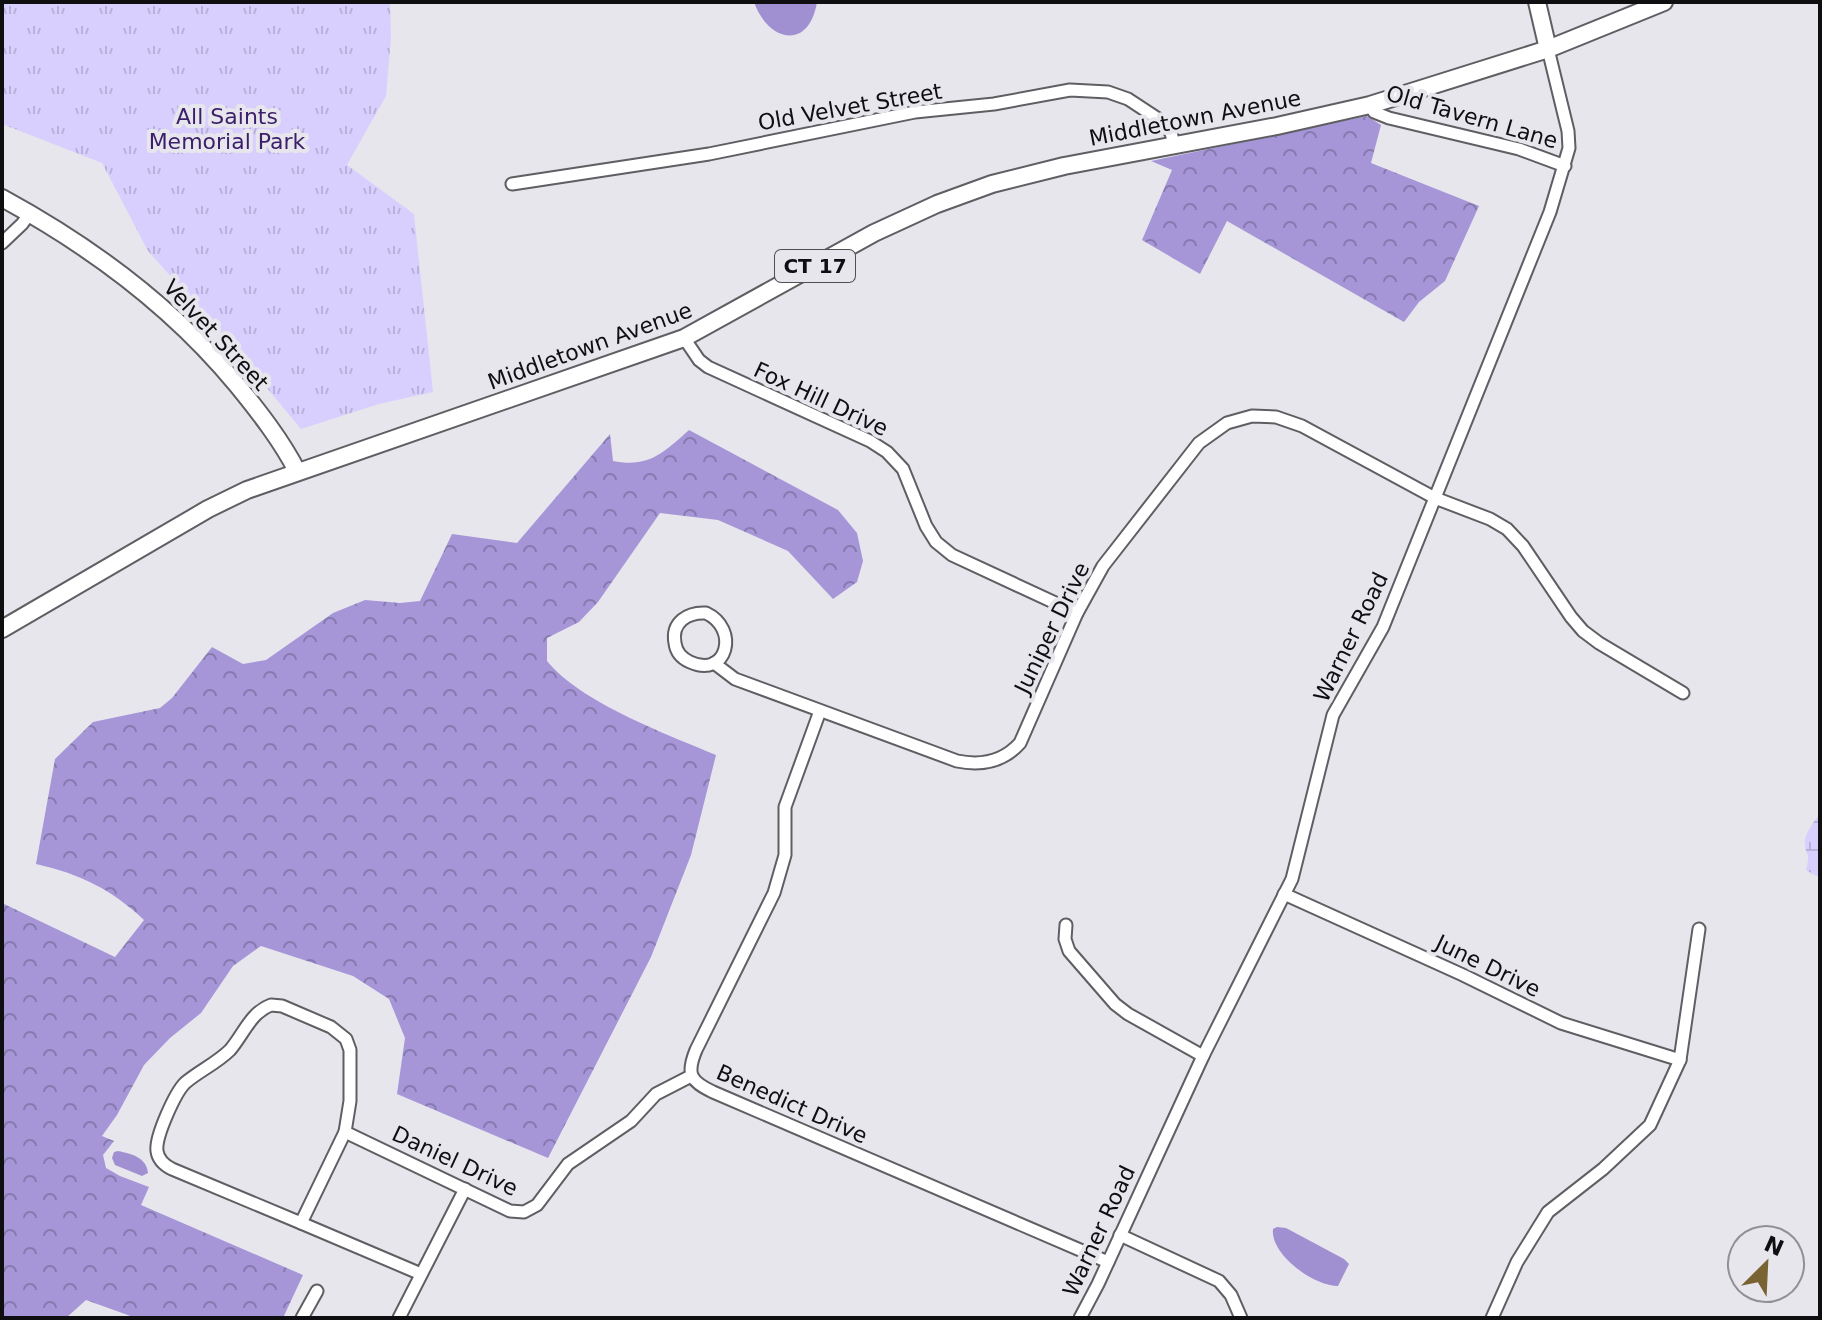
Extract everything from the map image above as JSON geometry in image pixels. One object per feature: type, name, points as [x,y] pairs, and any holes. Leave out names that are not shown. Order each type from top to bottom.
[{"type":"main road","points":[[1537,2],[1548,49]]},
{"type":"main road","name":"Middletown Avenue","points":[[2,629],[208,509],[247,490],[684,338],[874,233],[937,204],[1035,172],[1370,105],[1548,49],[1664,2]]},
{"type":"main road","name":"Velvet Street","points":[[2,198],[71,238],[127,277],[186,328],[252,402],[297,471]]},
{"type":"street","name":"Warner Road","points":[[1080,1318],[1203,1056],[1292,879],[1333,715],[1383,627],[1550,212],[1569,148],[1568,131],[1548,49]]},
{"type":"street","name":"Old Velvet Street","points":[[512,184],[709,154],[915,112],[994,104],[1070,90],[1108,92],[1128,99],[1163,122],[1174,144]]},
{"type":"street","name":"Old Tavern Lane","points":[[1370,105],[1380,115],[1519,149],[1565,166]]},
{"type":"street","points":[[2,243],[30,213]]},
{"type":"street","name":"Fox Hill Drive","points":[[684,338],[699,360],[708,367],[870,441],[887,452],[903,469],[926,526],[936,542],[952,555],[1077,613]]},
{"type":"street","name":"Juniper Drive","points":[[714,663],[723,653],[724,629],[713,616],[690,614],[678,624],[674,633],[680,655],[692,663],[714,663],[735,679],[957,761],[980,764],[994,761],[1020,743],[1077,613],[1103,566],[1190,453],[1215,430],[1240,418],[1265,415],[1290,420],[1435,498],[1490,519],[1507,529],[1523,546],[1583,631],[1683,693]]},
{"type":"street","name":"Benedict Drive","points":[[820,711],[785,807],[785,855],[774,893],[696,1050],[691,1063],[691,1076],[697,1084],[713,1092],[1108,1262]]},
{"type":"street","name":"June Drive","points":[[1284,894],[1561,1023],[1680,1060]]},
{"type":"street","points":[[1066,925],[1065,939],[1069,951],[1115,1004],[1203,1056]]},
{"type":"street","points":[[1492,1318],[1517,1262],[1548,1212],[1603,1169],[1650,1125],[1680,1060],[1699,929]]},
{"type":"street","points":[[301,1223],[345,1132],[351,1062],[348,1043],[341,1033],[282,1006],[271,1005],[259,1012],[229,1050],[183,1085],[175,1097],[157,1144],[157,1154],[163,1163],[180,1173],[421,1274]]},
{"type":"street","name":"Daniel Drive","points":[[345,1132],[510,1211],[524,1212],[531,1209],[568,1164],[631,1121],[656,1094],[691,1076]]},
{"type":"street","points":[[399,1318],[465,1189]]},
{"type":"street","points":[[1120,1235],[1219,1281],[1231,1295],[1241,1318]]},
{"type":"street","points":[[302,1318],[317,1291]]},
{"type":"green space","name":"All Saints Memorial Park","points":[[2,2],[390,2],[391,38],[386,96],[347,165],[414,214],[433,392],[379,404],[301,429],[148,251],[102,163],[2,124]]},
{"type":"green space","points":[[1367,116],[1381,125],[1371,163],[1479,206],[1445,281],[1419,302],[1404,322],[1227,221],[1200,274],[1142,240],[1172,170],[1151,161]]},
{"type":"green space","points":[[689,430],[838,510],[857,533],[863,561],[857,582],[833,599],[788,551],[718,520],[660,513],[598,602],[579,622],[547,638],[547,661],[580,690],[625,716],[716,755],[691,855],[651,957],[548,1158],[397,1094],[405,1038],[389,999],[353,976],[261,946],[233,966],[201,1013],[170,1038],[144,1065],[102,1136],[114,1141],[103,1155],[106,1168],[149,1187],[141,1205],[303,1275],[283,1318],[136,1318],[86,1300],[66,1318],[2,1318],[2,903],[115,957],[144,920],[94,884],[36,864],[55,759],[93,722],[160,708],[172,698],[212,647],[243,664],[266,660],[333,613],[365,600],[420,601],[452,534],[517,543],[610,434],[613,461],[626,463],[655,457]]},
{"type":"green space","points":[[1820,814],[1820,875],[1816,876],[1806,870],[1808,857],[1805,840]]},
{"type":"shaded area","points":[[754,2],[817,2],[813,18],[806,28],[788,35],[769,26]]},
{"type":"shaded area","points":[[118,1151],[141,1160],[148,1173],[142,1176],[115,1165],[112,1158]]},
{"type":"shaded area","points":[[1286,1228],[1344,1259],[1349,1264],[1338,1286],[1317,1281],[1295,1267],[1278,1248],[1273,1229]]}]
